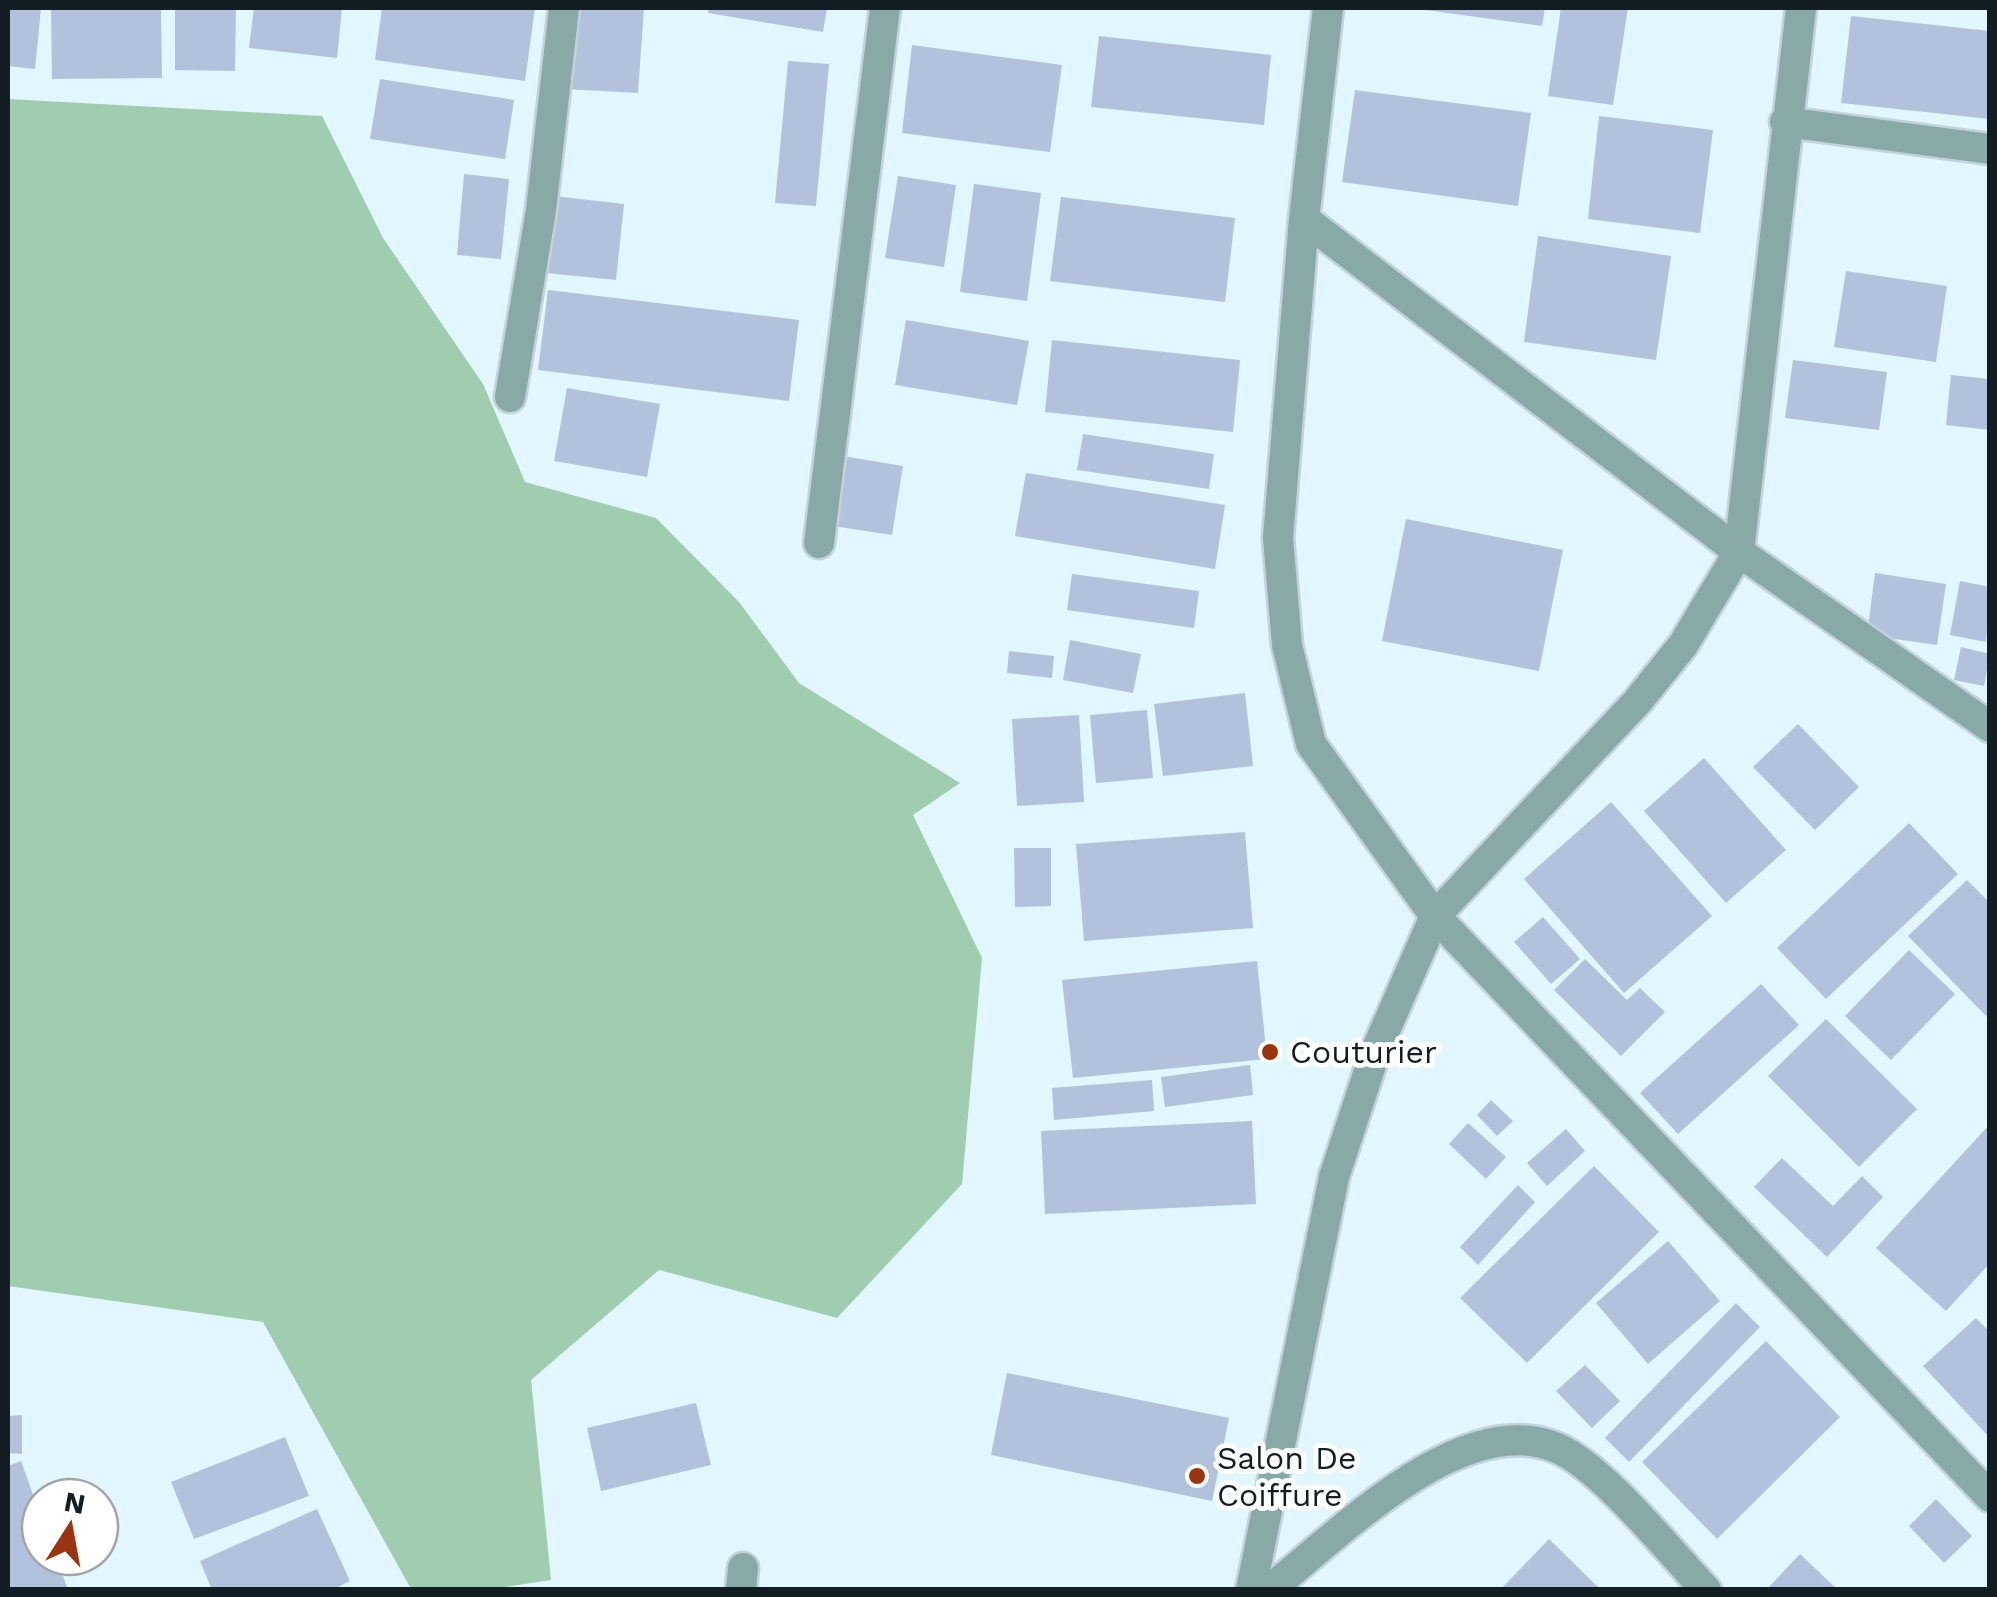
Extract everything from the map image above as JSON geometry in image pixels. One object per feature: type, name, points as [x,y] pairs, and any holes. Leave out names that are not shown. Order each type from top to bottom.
[{"type":"street","points":[[510,397],[541,210],[564,8]]},
{"type":"street","points":[[819,543],[885,8]]},
{"type":"street","points":[[1328,8],[1304,220],[1278,538],[1286,645],[1311,744],[1436,916],[1990,1497]]},
{"type":"street","points":[[1251,1590],[1334,1177],[1374,1053],[1436,916],[1637,702],[1683,645],[1739,552],[1801,8]]},
{"type":"street","points":[[1785,122],[1990,149]]},
{"type":"street","points":[[1304,220],[1739,552],[1990,727]]},
{"type":"street","points":[[1269,1590],[1433,1462],[1508,1438],[1557,1448],[1601,1481],[1706,1590]]},
{"type":"green space","points":[[8,99],[322,116],[383,238],[483,384],[525,482],[656,518],[739,602],[799,683],[960,783],[913,815],[982,958],[962,1184],[837,1318],[659,1270],[531,1380],[551,1580],[486,1590],[411,1589],[263,1322],[8,1286]]},
{"type":"building","points":[[8,8],[41,8],[35,69],[8,66]]},
{"type":"building","points":[[51,8],[161,8],[162,78],[52,79]]},
{"type":"building","points":[[175,8],[236,8],[235,71],[175,70]]},
{"type":"building","points":[[254,8],[342,8],[337,58],[249,48]]},
{"type":"building","points":[[382,8],[535,8],[525,81],[375,60]]},
{"type":"building","points":[[570,8],[644,8],[638,93],[565,89]]},
{"type":"building","points":[[709,8],[827,8],[823,32],[708,13]]},
{"type":"building","points":[[1411,8],[1545,8],[1542,26]]},
{"type":"building","points":[[1561,8],[1628,8],[1613,105],[1548,96]]},
{"type":"building","points":[[1851,16],[1990,31],[1990,119],[1841,103]]},
{"type":"building","points":[[1099,36],[1271,55],[1264,125],[1091,107]]},
{"type":"building","points":[[912,45],[1062,65],[1050,152],[902,133]]},
{"type":"building","points":[[788,61],[829,64],[816,206],[775,203]]},
{"type":"building","points":[[380,79],[514,100],[505,159],[370,139]]},
{"type":"building","points":[[1355,90],[1531,113],[1518,206],[1342,182]]},
{"type":"building","points":[[1599,116],[1713,130],[1700,233],[1588,219]]},
{"type":"building","points":[[464,174],[509,179],[501,259],[457,255]]},
{"type":"building","points":[[898,176],[956,185],[944,267],[885,258]]},
{"type":"building","points":[[974,184],[1041,193],[1027,301],[960,292]]},
{"type":"building","points":[[554,196],[624,204],[616,280],[546,273]]},
{"type":"building","points":[[1061,197],[1235,218],[1225,302],[1050,281]]},
{"type":"building","points":[[1538,236],[1671,256],[1656,360],[1524,342]]},
{"type":"building","points":[[1846,271],[1947,286],[1936,362],[1834,347]]},
{"type":"building","points":[[548,290],[799,320],[789,401],[538,370]]},
{"type":"building","points":[[906,320],[1029,341],[1017,405],[895,385]]},
{"type":"building","points":[[1052,340],[1240,360],[1233,432],[1045,412]]},
{"type":"building","points":[[1793,360],[1887,372],[1879,430],[1785,418]]},
{"type":"building","points":[[1951,375],[1990,379],[1990,430],[1946,425]]},
{"type":"building","points":[[567,388],[660,404],[647,477],[554,461]]},
{"type":"building","points":[[1083,434],[1214,454],[1209,489],[1077,470]]},
{"type":"building","points":[[843,456],[903,466],[892,535],[833,526]]},
{"type":"building","points":[[1026,473],[1225,505],[1215,569],[1015,536]]},
{"type":"building","points":[[1406,519],[1563,550],[1539,671],[1382,641]]},
{"type":"building","points":[[1875,573],[1946,584],[1937,645],[1867,635]]},
{"type":"building","points":[[1072,574],[1199,591],[1194,628],[1067,610]]},
{"type":"building","points":[[1960,581],[1990,587],[1986,642],[1950,635]]},
{"type":"building","points":[[1070,640],[1141,654],[1133,693],[1063,680]]},
{"type":"building","points":[[1961,647],[1990,654],[1984,686],[1954,680]]},
{"type":"building","points":[[1009,651],[1054,656],[1052,678],[1007,673]]},
{"type":"building","points":[[1245,693],[1253,766],[1163,776],[1154,704]]},
{"type":"building","points":[[1147,710],[1153,778],[1096,783],[1090,715]]},
{"type":"building","points":[[1079,715],[1084,802],[1017,806],[1012,719]]},
{"type":"building","points":[[1798,724],[1859,787],[1815,830],[1753,767]]},
{"type":"building","points":[[1704,758],[1786,850],[1726,903],[1644,811]]},
{"type":"building","points":[[1611,802],[1712,916],[1624,993],[1524,879]]},
{"type":"building","points":[[1909,823],[1958,874],[1826,999],[1777,948]]},
{"type":"building","points":[[1245,832],[1253,928],[1084,941],[1076,844]]},
{"type":"building","points":[[1014,848],[1051,848],[1051,906],[1015,907]]},
{"type":"building","points":[[1967,880],[1990,903],[1990,1020],[1908,936]]},
{"type":"building","points":[[1543,917],[1580,959],[1551,984],[1514,942]]},
{"type":"building","points":[[1909,950],[1955,994],[1891,1060],[1845,1016]]},
{"type":"building","points":[[1585,959],[1627,1000],[1640,988],[1665,1012],[1621,1056],[1554,990]]},
{"type":"building","points":[[1257,961],[1267,1059],[1073,1078],[1062,980]]},
{"type":"building","points":[[1761,984],[1799,1025],[1678,1134],[1640,1093]]},
{"type":"building","points":[[1826,1019],[1917,1109],[1859,1167],[1768,1076]]},
{"type":"building","points":[[1250,1065],[1253,1095],[1165,1107],[1161,1077]]},
{"type":"building","points":[[1152,1080],[1154,1111],[1054,1120],[1052,1088]]},
{"type":"building","points":[[1491,1100],[1513,1121],[1497,1136],[1477,1115]]},
{"type":"building","points":[[1252,1121],[1256,1204],[1045,1214],[1041,1131]]},
{"type":"building","points":[[1468,1123],[1506,1157],[1486,1179],[1449,1144]]},
{"type":"building","points":[[1990,1124],[1990,1263],[1946,1311],[1876,1248]]},
{"type":"building","points":[[1566,1129],[1585,1151],[1547,1186],[1527,1163]]},
{"type":"building","points":[[1782,1158],[1833,1206],[1862,1176],[1883,1197],[1827,1257],[1754,1187]]},
{"type":"building","points":[[1594,1166],[1659,1232],[1527,1363],[1460,1298]]},
{"type":"building","points":[[1518,1185],[1535,1202],[1478,1265],[1460,1247]]},
{"type":"building","points":[[1668,1241],[1720,1301],[1648,1364],[1596,1303]]},
{"type":"building","points":[[1736,1303],[1760,1327],[1629,1462],[1605,1438]]},
{"type":"building","points":[[1976,1318],[1990,1332],[1990,1438],[1923,1366]]},
{"type":"building","points":[[1766,1341],[1840,1417],[1717,1539],[1642,1462]]},
{"type":"building","points":[[1585,1365],[1620,1401],[1592,1428],[1556,1391]]},
{"type":"building","points":[[1007,1373],[1229,1418],[1212,1501],[991,1455]]},
{"type":"building","points":[[696,1403],[711,1465],[601,1491],[587,1428]]},
{"type":"building","points":[[22,1415],[22,1454],[8,1453],[8,1416]]},
{"type":"building","points":[[285,1437],[309,1496],[194,1539],[171,1482]]},
{"type":"building","points":[[21,1461],[27,1477],[20,1477],[20,1577],[63,1577],[68,1590],[8,1590],[8,1466]]},
{"type":"building","points":[[1936,1499],[1972,1536],[1944,1563],[1909,1526]]},
{"type":"building","points":[[317,1509],[350,1581],[332,1590],[212,1590],[200,1561]]},
{"type":"building","points":[[1549,1539],[1601,1590],[1500,1590]]},
{"type":"building","points":[[1800,1554],[1838,1590],[1766,1590]]},
{"type":"place","name":"Couturier","points":[[1270,1052]]},
{"type":"place","name":"Salon De Coiffure","points":[[1197,1476]]}]
